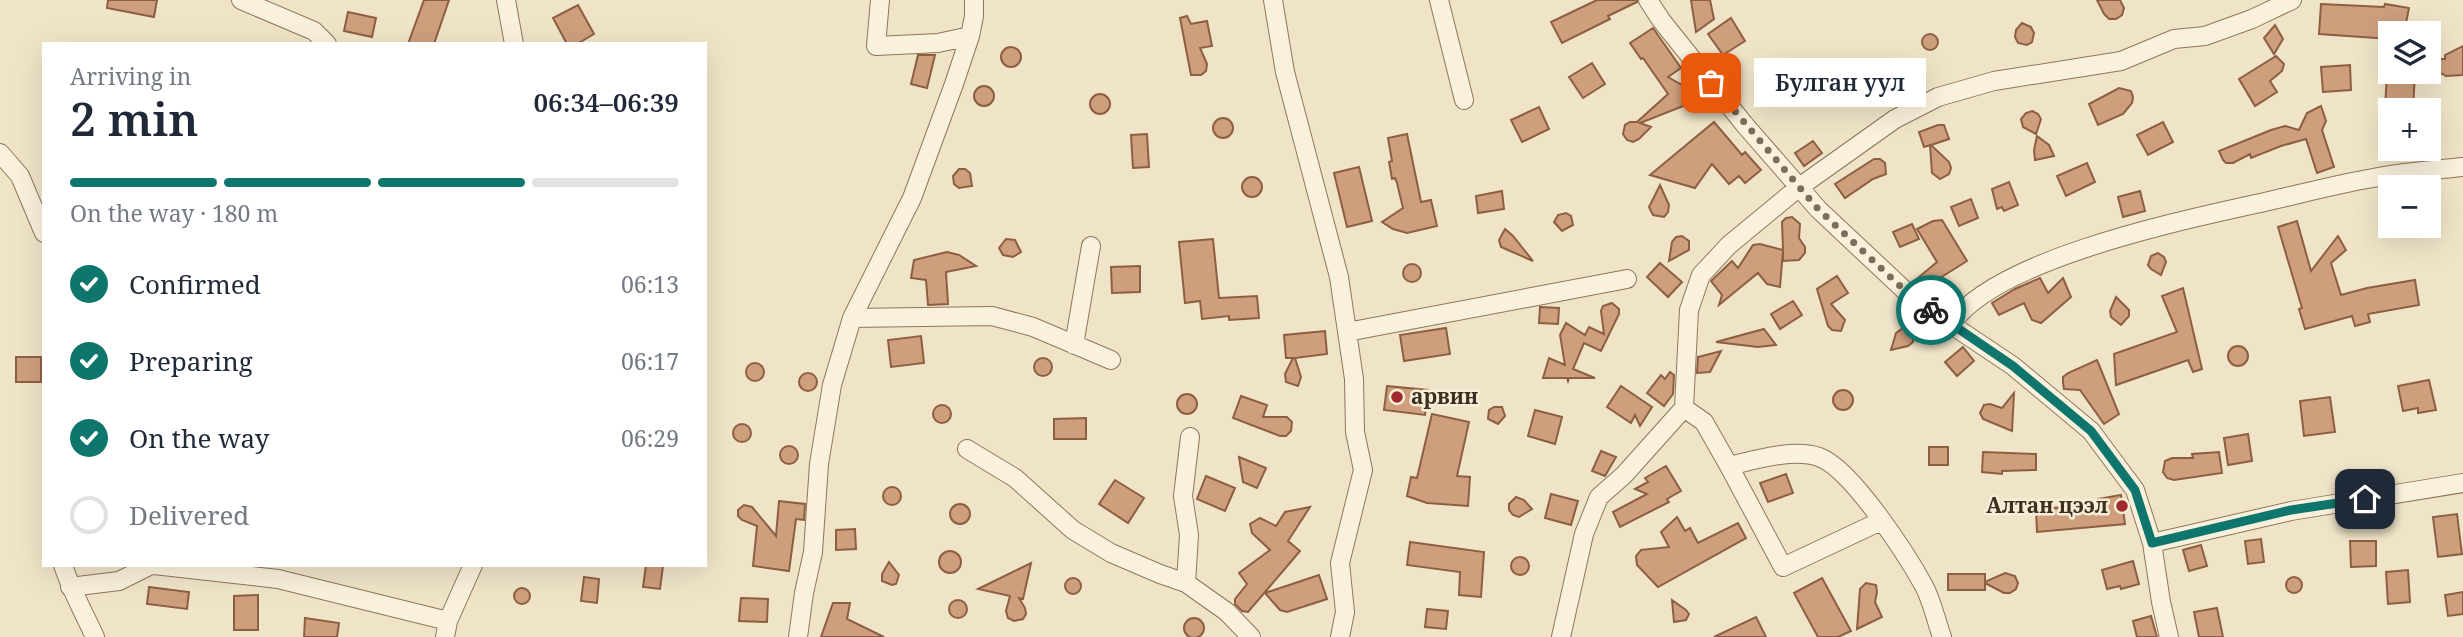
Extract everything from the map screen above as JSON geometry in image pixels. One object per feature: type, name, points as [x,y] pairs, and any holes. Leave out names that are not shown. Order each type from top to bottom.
[{"type":"street","points":[[241,0],[314,31],[325,42]]},
{"type":"street","points":[[506,0],[514,42]]},
{"type":"street","points":[[880,0],[876,46],[938,44],[970,36]]},
{"type":"street","points":[[798,637],[813,552],[818,464],[832,385],[852,318],[912,198],[970,36],[974,0]]},
{"type":"street","points":[[1273,0],[1285,72],[1339,277],[1354,379],[1355,432],[1363,470],[1340,563],[1345,612],[1340,637]]},
{"type":"street","points":[[1439,0],[1464,100]]},
{"type":"street","points":[[1648,0],[1661,20],[1798,188],[1916,301],[2013,366],[2091,431],[2135,490],[2152,543],[2169,637]]},
{"type":"street","points":[[1561,637],[1574,589],[1584,534],[1599,497],[1624,475],[1684,408],[1689,310],[1701,275],[1729,246],[1798,188],[1895,119],[1938,97],[1994,81],[2121,61],[2174,39],[2205,36],[2252,19],[2292,0]]},
{"type":"street","points":[[0,153],[20,176],[42,228]]},
{"type":"street","points":[[1951,324],[1961,310],[2013,277],[2097,244],[2210,214],[2374,178],[2463,167]]},
{"type":"street","points":[[1074,345],[1091,246]]},
{"type":"street","points":[[1347,331],[1628,279]]},
{"type":"street","points":[[852,318],[992,316],[1032,327],[1111,360]]},
{"type":"street","points":[[1684,408],[1704,422],[1783,568],[1881,521]]},
{"type":"street","points":[[1186,583],[1189,535],[1183,496],[1190,437]]},
{"type":"street","points":[[967,449],[1015,478],[1073,530],[1111,553],[1186,583],[1227,612],[1251,637]]},
{"type":"street","points":[[1729,466],[1760,458],[1798,454],[1818,456],[1842,472],[1868,502],[1925,587],[1942,637]]},
{"type":"street","points":[[2152,543],[2291,510],[2463,482]]},
{"type":"street","points":[[65,567],[70,587],[95,637]]},
{"type":"street","points":[[70,587],[118,581],[149,567]]},
{"type":"street","points":[[171,567],[278,579],[446,629],[472,567]]},
{"type":"building","points":[[108,0],[157,0],[154,17],[107,8]]},
{"type":"building","points":[[424,0],[449,0],[435,42],[409,42]]},
{"type":"building","points":[[1597,0],[1637,2],[1562,43],[1551,22]]},
{"type":"building","points":[[1691,0],[1710,0],[1714,19],[1696,32]]},
{"type":"building","points":[[2097,0],[2120,0],[2124,8],[2122,15],[2109,19]]},
{"type":"building","points":[[2321,4],[2384,7],[2385,4],[2409,8],[2406,21],[2378,21],[2378,38],[2319,34]]},
{"type":"building","points":[[578,5],[594,34],[580,42],[566,42],[553,18]]},
{"type":"building","points":[[348,12],[376,18],[372,37],[344,31]]},
{"type":"building","points":[[1187,16],[1191,24],[1207,21],[1212,46],[1200,48],[1207,64],[1206,71],[1201,75],[1191,75],[1180,18]]},
{"type":"building","points":[[1731,18],[1745,41],[1723,55],[1708,34]]},
{"type":"building","points":[[2022,23],[2031,27],[2034,33],[2032,42],[2027,45],[2018,43],[2015,37],[2016,30]]},
{"type":"building","points":[[2275,25],[2283,39],[2274,54],[2264,38]]},
{"type":"building","points":[[1653,28],[1681,68],[1668,77],[1687,88],[1691,97],[1686,105],[1640,123],[1651,127],[1633,142],[1627,140],[1623,134],[1625,125],[1637,122],[1668,94],[1630,43]]},
{"type":"building","points":[[1927,34],[1933,34],[1938,42],[1936,48],[1927,50],[1922,45],[1922,39]]},
{"type":"building","points":[[2463,46],[2463,75],[2446,76],[2441,73],[2441,59],[2445,59],[2445,55]]},
{"type":"building","points":[[1011,47],[1018,50],[1021,57],[1018,64],[1011,67],[1004,64],[1001,57],[1004,50]]},
{"type":"building","points":[[918,55],[935,55],[927,88],[911,84]]},
{"type":"building","points":[[2276,56],[2284,64],[2282,71],[2270,81],[2277,92],[2255,106],[2239,79]]},
{"type":"building","points":[[1592,63],[1605,84],[1583,98],[1569,77]]},
{"type":"building","points":[[2350,65],[2351,90],[2323,92],[2321,67]]},
{"type":"building","points":[[1829,74],[1837,74],[1842,83],[1840,90],[1829,92],[1824,87],[1824,79]]},
{"type":"building","points":[[2386,84],[2414,84],[2414,98],[2386,98]]},
{"type":"building","points":[[984,86],[991,89],[994,96],[991,103],[984,106],[977,103],[974,96],[977,89]]},
{"type":"building","points":[[2119,88],[2131,91],[2132,103],[2123,114],[2098,125],[2089,104]]},
{"type":"building","points":[[1100,94],[1107,97],[1110,104],[1107,111],[1100,114],[1093,111],[1090,104],[1093,97]]},
{"type":"building","points":[[2321,106],[2326,121],[2322,130],[2334,167],[2317,173],[2306,139],[2251,158],[2250,154],[2233,163],[2223,160],[2219,151],[2271,130],[2285,126],[2299,130],[2307,113]]},
{"type":"building","points":[[1539,107],[1549,129],[1522,142],[1511,120]]},
{"type":"building","points":[[2032,111],[2041,119],[2036,134],[2023,127],[2021,119]]},
{"type":"building","points":[[1223,118],[1230,121],[1233,128],[1230,135],[1223,138],[1216,135],[1213,128],[1216,121]]},
{"type":"building","points":[[1714,122],[1742,155],[1745,152],[1761,170],[1745,183],[1739,176],[1729,184],[1712,164],[1695,188],[1650,175]]},
{"type":"building","points":[[2163,122],[2173,142],[2148,155],[2137,135]]},
{"type":"building","points":[[1944,125],[1949,139],[1931,145],[1949,162],[1951,168],[1949,174],[1940,179],[1932,173],[1930,145],[1924,147],[1919,132]]},
{"type":"building","points":[[1147,134],[1149,167],[1133,168],[1131,135]]},
{"type":"building","points":[[1407,134],[1421,202],[1431,200],[1437,226],[1407,233],[1382,222],[1403,208],[1397,183],[1395,178],[1392,179],[1388,138]]},
{"type":"building","points":[[2037,136],[2049,145],[2054,156],[2035,160]]},
{"type":"building","points":[[1813,141],[1822,153],[1804,166],[1795,153]]},
{"type":"building","points":[[1874,159],[1885,163],[1886,174],[1873,179],[1845,198],[1835,184]]},
{"type":"building","points":[[2087,163],[2095,182],[2066,196],[2057,176]]},
{"type":"building","points":[[1359,167],[1372,221],[1347,227],[1334,173]]},
{"type":"building","points":[[959,169],[970,173],[972,186],[959,188],[954,184],[953,176]]},
{"type":"building","points":[[1252,177],[1259,180],[1262,187],[1259,194],[1252,197],[1245,194],[1242,187],[1245,180]]},
{"type":"building","points":[[2009,182],[2018,205],[2004,211],[2002,207],[1997,209],[1992,189]]},
{"type":"building","points":[[1660,185],[1669,205],[1664,217],[1653,215],[1649,207]]},
{"type":"building","points":[[1502,191],[1504,209],[1478,213],[1476,196]]},
{"type":"building","points":[[2140,191],[2145,211],[2123,217],[2118,197]]},
{"type":"building","points":[[1971,199],[1978,218],[1959,226],[1951,207]]},
{"type":"building","points":[[1566,213],[1571,216],[1573,225],[1562,231],[1554,222],[1558,215]]},
{"type":"building","points":[[1792,217],[1800,224],[1799,238],[1805,247],[1805,253],[1799,260],[1783,261],[1783,251],[1780,287],[1767,284],[1758,273],[1719,305],[1722,295],[1711,281],[1732,261],[1738,268],[1753,245],[1760,244],[1783,250],[1782,222]]},
{"type":"building","points":[[1942,220],[1967,261],[1940,278],[1947,286],[1933,296],[1925,287],[1920,290],[1913,282],[1937,262],[1917,229],[1933,221]]},
{"type":"building","points":[[2297,221],[2311,271],[2338,236],[2346,250],[2331,263],[2341,295],[2415,280],[2419,305],[2368,314],[2370,322],[2355,326],[2352,316],[2305,329],[2299,309],[2302,308],[2278,227]]},
{"type":"building","points":[[1912,224],[1919,239],[1900,247],[1893,232]]},
{"type":"building","points":[[1505,229],[1533,261],[1501,247],[1499,240]]},
{"type":"building","points":[[1682,236],[1689,241],[1689,250],[1669,261],[1672,242],[1676,237]]},
{"type":"building","points":[[1006,239],[1015,240],[1021,252],[1013,257],[1003,255],[999,248]]},
{"type":"building","points":[[1213,239],[1219,298],[1257,296],[1259,318],[1229,320],[1229,316],[1202,319],[1200,301],[1185,303],[1179,242]]},
{"type":"building","points":[[947,252],[959,255],[976,266],[946,272],[948,304],[928,305],[926,280],[911,278],[914,260]]},
{"type":"building","points":[[2158,253],[2166,262],[2161,275],[2148,265],[2151,256]]},
{"type":"building","points":[[1660,263],[1682,282],[1668,297],[1647,277]]},
{"type":"building","points":[[1412,264],[1418,267],[1421,273],[1418,279],[1412,282],[1406,279],[1403,273],[1406,267]]},
{"type":"building","points":[[1140,266],[1140,292],[1112,293],[1111,267]]},
{"type":"building","points":[[1837,276],[1848,293],[1831,304],[1845,320],[1841,331],[1832,330],[1828,326],[1817,289]]},
{"type":"building","points":[[2040,278],[2048,293],[2063,278],[2071,297],[2041,323],[2032,320],[2024,303],[1999,315],[1992,303]]},
{"type":"building","points":[[2183,288],[2202,369],[2193,372],[2188,360],[2116,385],[2114,354],[2177,332],[2162,296]]},
{"type":"building","points":[[2116,297],[2129,310],[2129,316],[2121,325],[2111,317],[2110,311]]},
{"type":"building","points":[[1793,301],[1802,315],[1780,329],[1771,314]]},
{"type":"building","points":[[1612,303],[1619,309],[1619,314],[1601,351],[1584,343],[1573,369],[1595,378],[1569,378],[1568,381],[1567,378],[1543,378],[1549,358],[1565,365],[1560,335],[1566,323],[1585,335],[1589,327],[1604,334],[1601,311],[1603,306]]},
{"type":"building","points":[[1540,307],[1559,308],[1558,324],[1539,323]]},
{"type":"building","points":[[1446,328],[1450,354],[1404,361],[1400,335]]},
{"type":"building","points":[[1908,328],[1913,333],[1913,342],[1891,350],[1896,333]]},
{"type":"building","points":[[1764,329],[1776,345],[1758,347],[1716,342]]},
{"type":"building","points":[[1325,331],[1327,354],[1295,358],[1301,377],[1298,386],[1286,382],[1285,374],[1293,358],[1286,358],[1284,335]]},
{"type":"building","points":[[921,336],[924,363],[891,367],[888,340]]},
{"type":"building","points":[[2234,346],[2242,346],[2248,356],[2242,366],[2234,366],[2228,360],[2228,352]]},
{"type":"building","points":[[1963,347],[1974,361],[1957,376],[1945,362]]},
{"type":"building","points":[[1721,351],[1710,372],[1697,373],[1698,357]]},
{"type":"building","points":[[16,357],[41,357],[41,382],[16,382]]},
{"type":"building","points":[[1039,358],[1047,358],[1052,367],[1050,374],[1039,376],[1034,371],[1034,363]]},
{"type":"building","points":[[2097,360],[2119,414],[2104,424],[2080,390],[2064,389],[2063,383],[2063,377],[2068,373]]},
{"type":"building","points":[[755,363],[761,366],[764,372],[761,378],[755,381],[749,378],[746,372],[749,366]]},
{"type":"building","points":[[1670,372],[1674,375],[1673,394],[1664,406],[1647,393],[1661,375],[1665,379]]},
{"type":"building","points":[[808,373],[814,376],[817,382],[814,388],[808,391],[802,388],[799,382],[802,376]]},
{"type":"building","points":[[2429,380],[2436,410],[2418,413],[2418,408],[2403,411],[2398,386]]},
{"type":"building","points":[[1387,386],[1428,390],[1425,415],[1384,410]]},
{"type":"building","points":[[1621,386],[1652,407],[1640,426],[1635,415],[1631,423],[1607,407]]},
{"type":"building","points":[[1843,390],[1850,393],[1853,400],[1850,407],[1843,410],[1836,407],[1833,400],[1836,393]]},
{"type":"building","points":[[2014,393],[2012,431],[1983,419],[1980,413],[1984,405],[2002,408]]},
{"type":"building","points":[[1187,394],[1194,397],[1197,404],[1194,411],[1187,414],[1180,411],[1177,404],[1180,397]]},
{"type":"building","points":[[1241,396],[1267,405],[1263,417],[1287,417],[1292,422],[1291,431],[1286,436],[1280,436],[1233,418]]},
{"type":"building","points":[[2330,397],[2335,432],[2304,436],[2300,401]]},
{"type":"building","points":[[942,405],[948,408],[951,414],[948,420],[942,423],[936,420],[933,414],[936,408]]},
{"type":"building","points":[[1502,407],[1505,416],[1498,424],[1488,419],[1489,410]]},
{"type":"building","points":[[1535,410],[1562,417],[1555,444],[1528,436]]},
{"type":"building","points":[[1432,414],[1469,422],[1457,476],[1470,477],[1468,506],[1427,503],[1407,496],[1411,477],[1417,478]]},
{"type":"building","points":[[1086,418],[1086,439],[1054,439],[1054,419]]},
{"type":"building","points":[[742,424],[748,427],[751,433],[748,439],[742,442],[736,439],[733,433],[736,427]]},
{"type":"building","points":[[2248,434],[2252,461],[2228,465],[2224,438]]},
{"type":"building","points":[[789,446],[795,449],[798,455],[795,461],[789,464],[783,461],[780,455],[783,449]]},
{"type":"building","points":[[1929,447],[1948,447],[1948,465],[1929,465]]},
{"type":"building","points":[[1601,451],[1616,457],[1605,476],[1592,471]]},
{"type":"building","points":[[1983,452],[2036,454],[2036,470],[2002,471],[2002,474],[1982,472]]},
{"type":"building","points":[[2219,452],[2222,473],[2174,480],[2167,478],[2163,472],[2165,461],[2172,458],[2193,458],[2192,454]]},
{"type":"building","points":[[1239,457],[1266,468],[1257,488],[1243,482]]},
{"type":"building","points":[[1666,466],[1681,491],[1667,499],[1669,502],[1620,527],[1613,512],[1647,494],[1635,489],[1648,482],[1645,478]]},
{"type":"building","points":[[1786,474],[1793,493],[1768,502],[1760,483]]},
{"type":"building","points":[[1206,476],[1235,488],[1225,511],[1197,499]]},
{"type":"building","points":[[1115,480],[1144,498],[1128,523],[1099,504]]},
{"type":"building","points":[[892,487],[898,490],[901,496],[898,502],[892,505],[886,502],[883,496],[886,490]]},
{"type":"building","points":[[1551,494],[1578,501],[1571,525],[1545,518]]},
{"type":"building","points":[[2121,495],[2125,524],[2037,532],[2036,509],[2098,505],[2098,499]]},
{"type":"building","points":[[1516,497],[1524,500],[1532,509],[1519,517],[1509,510],[1509,504]]},
{"type":"building","points":[[779,501],[805,504],[804,520],[796,519],[789,571],[753,566],[757,526],[738,516],[738,510],[744,505],[752,507],[776,536]]},
{"type":"building","points":[[960,504],[967,507],[970,514],[967,521],[960,524],[953,521],[950,514],[953,507]]},
{"type":"building","points":[[1310,507],[1288,541],[1300,551],[1248,612],[1242,611],[1235,604],[1235,599],[1247,584],[1239,573],[1270,550],[1252,533],[1250,524],[1260,518],[1276,526],[1285,512]]},
{"type":"building","points":[[2457,514],[2462,554],[2438,557],[2433,517]]},
{"type":"building","points":[[1677,517],[1685,531],[1690,528],[1698,543],[1738,523],[1746,538],[1658,587],[1637,565],[1636,556],[1641,550],[1669,547],[1661,532]]},
{"type":"building","points":[[855,529],[856,549],[836,550],[836,530]]},
{"type":"building","points":[[2261,539],[2264,562],[2248,564],[2245,541]]},
{"type":"building","points":[[2350,541],[2376,541],[2376,566],[2351,567]]},
{"type":"building","points":[[1410,542],[1484,552],[1481,597],[1459,595],[1460,572],[1407,565]]},
{"type":"building","points":[[2201,545],[2207,566],[2189,571],[2183,550]]},
{"type":"building","points":[[950,551],[958,554],[961,562],[958,570],[950,573],[942,570],[939,562],[942,554]]},
{"type":"building","points":[[1520,557],[1526,560],[1529,566],[1526,572],[1520,575],[1514,572],[1511,566],[1514,560]]},
{"type":"building","points":[[2133,561],[2139,584],[2121,589],[2120,586],[2107,589],[2102,570]]},
{"type":"building","points":[[889,562],[899,575],[896,584],[892,585],[882,581],[882,574]]},
{"type":"building","points":[[1031,563],[1023,599],[1019,598],[1026,614],[1023,619],[1014,621],[1008,618],[1006,611],[1010,596],[978,589]]},
{"type":"building","points":[[646,567],[663,567],[660,589],[643,587]]},
{"type":"building","points":[[2408,570],[2410,602],[2388,604],[2386,572]]},
{"type":"building","points":[[2005,573],[2015,576],[2018,583],[2016,589],[2010,593],[2004,593],[1985,583],[1985,590],[1948,590],[1948,574],[1985,574],[1985,582]]},
{"type":"building","points":[[1319,575],[1327,599],[1287,612],[1280,610],[1265,593]]},
{"type":"building","points":[[584,577],[599,579],[597,603],[581,601]]},
{"type":"building","points":[[2291,577],[2297,577],[2302,585],[2300,591],[2291,593],[2286,588],[2286,582]]},
{"type":"building","points":[[1070,578],[1076,578],[1081,586],[1079,592],[1070,594],[1065,589],[1065,583]]},
{"type":"building","points":[[1822,578],[1851,631],[1838,637],[1818,637],[1794,593]]},
{"type":"building","points":[[1866,583],[1876,585],[1875,602],[1882,617],[1857,629],[1860,589]]},
{"type":"building","points":[[149,587],[189,592],[187,609],[147,604]]},
{"type":"building","points":[[519,588],[525,588],[530,596],[528,602],[519,604],[514,599],[514,593]]},
{"type":"building","points":[[2463,592],[2463,614],[2448,616],[2445,595]]},
{"type":"building","points":[[258,595],[258,630],[234,630],[234,596]]},
{"type":"building","points":[[741,598],[768,599],[767,622],[739,621]]},
{"type":"building","points":[[958,600],[966,605],[967,609],[962,617],[958,618],[950,613],[949,609],[954,601]]},
{"type":"building","points":[[1672,600],[1689,614],[1686,620],[1674,622]]},
{"type":"building","points":[[833,603],[850,603],[847,619],[884,637],[821,637]]},
{"type":"building","points":[[2217,608],[2223,637],[2199,637],[2194,612]]},
{"type":"building","points":[[1427,609],[1448,611],[1446,629],[1425,627]]},
{"type":"building","points":[[2151,616],[2157,637],[2137,637],[2133,621]]},
{"type":"building","points":[[1756,617],[1766,637],[1714,637]]},
{"type":"building","points":[[305,618],[339,623],[337,637],[304,637]]},
{"type":"building","points":[[1194,618],[1201,621],[1204,628],[1201,635],[1194,638],[1187,635],[1184,628],[1187,621]]},
{"type":"way so far","points":[[1711,83],[1818,209],[1916,301],[1931,310]]},
{"type":"place","name":"Булган уул","points":[[1711,83]]},
{"type":"place","name":"арвин","points":[[1397,397]]},
{"type":"place","name":"Алтан цээл","points":[[2122,506]]},
{"type":"route","points":[[1931,310],[2013,366],[2091,431],[2135,490],[2152,543],[2291,510],[2365,499]]}]
